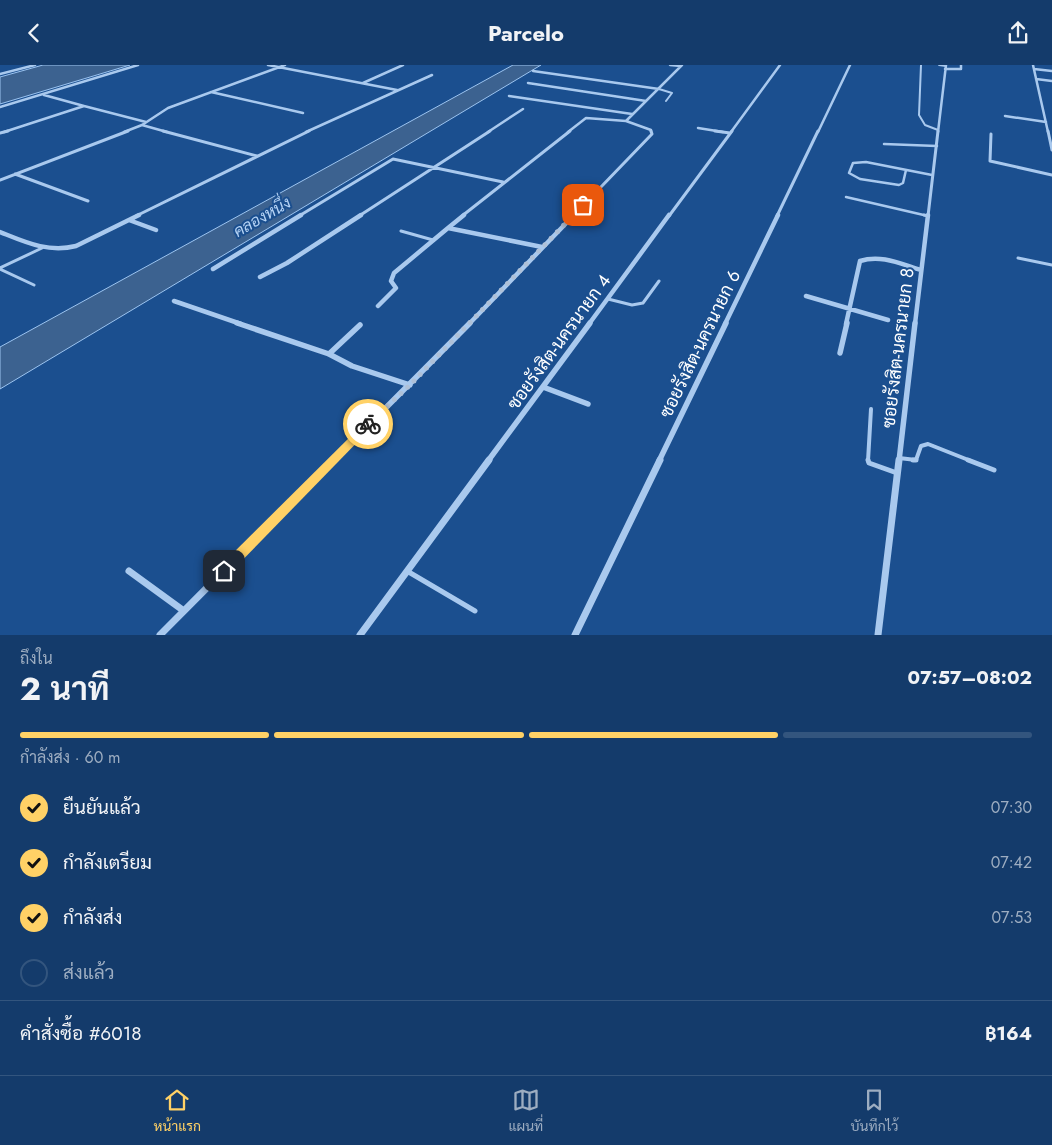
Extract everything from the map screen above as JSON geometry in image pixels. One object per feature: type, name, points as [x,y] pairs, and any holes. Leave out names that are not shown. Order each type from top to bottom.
[{"type":"street","points":[[0,74],[35,65]]},
{"type":"street","points":[[0,107],[138,65]]},
{"type":"street","points":[[268,65],[398,90]]},
{"type":"street","points":[[0,180],[142,125],[168,108],[285,65]]},
{"type":"street","points":[[363,83],[403,65]]},
{"type":"street","points":[[670,65],[682,66]]},
{"type":"street","name":"ซอยรังสิต-นครนายก 4","points":[[360,635],[780,65]]},
{"type":"street","name":"ซอยรังสิต-นครนายก 6","points":[[575,635],[850,65]]},
{"type":"street","points":[[946,67],[958,70],[961,65]]},
{"type":"street","points":[[626,121],[682,66]]},
{"type":"street","name":"ซอยรังสิต-นครนายก 8","points":[[878,635],[946,67]]},
{"type":"street","points":[[1052,71],[1033,67],[1052,150]]},
{"type":"street","points":[[533,71],[658,89]]},
{"type":"street","points":[[0,232],[42,248],[69,248],[322,124],[432,75]]},
{"type":"street","points":[[1036,79],[1052,81]]},
{"type":"street","points":[[528,83],[646,101]]},
{"type":"street","points":[[211,92],[303,113]]},
{"type":"street","points":[[42,94],[146,122]]},
{"type":"street","points":[[509,96],[632,114]]},
{"type":"street","points":[[0,133],[84,106]]},
{"type":"street","points":[[260,277],[287,263],[524,109]]},
{"type":"street","points":[[378,306],[396,288],[391,281],[394,273],[503,182],[596,109]]},
{"type":"street","points":[[1005,115],[1046,122]]},
{"type":"street","points":[[160,635],[382,410],[410,385],[652,134],[651,130],[646,127],[626,121],[586,118]]},
{"type":"street","points":[[142,125],[258,156]]},
{"type":"street","points":[[698,127],[730,133]]},
{"type":"street","points":[[991,134],[990,161],[1052,175]]},
{"type":"street","points":[[213,269],[394,159],[503,182]]},
{"type":"street","points":[[14,174],[88,201]]},
{"type":"street","points":[[129,220],[156,230]]},
{"type":"street","points":[[448,228],[542,247]]},
{"type":"street","points":[[840,353],[860,261],[871,257],[921,270]]},
{"type":"street","points":[[806,296],[888,320]]},
{"type":"street","points":[[174,301],[329,354],[352,366],[410,385]]},
{"type":"street","points":[[329,354],[360,325]]},
{"type":"street","points":[[543,387],[588,404]]},
{"type":"street","points":[[129,571],[184,611]]},
{"type":"lane","points":[[921,65],[919,115],[925,125],[938,130]]},
{"type":"lane","points":[[939,65],[946,67]]},
{"type":"lane","points":[[658,89],[672,93],[666,101]]},
{"type":"lane","points":[[884,144],[909,143],[936,146]]},
{"type":"lane","points":[[906,170],[903,183],[899,185],[860,179],[849,173],[852,163],[857,161],[906,170],[932,175]]},
{"type":"lane","points":[[846,197],[928,216]]},
{"type":"lane","points":[[401,231],[433,240]]},
{"type":"lane","points":[[0,269],[42,248]]},
{"type":"lane","points":[[1018,258],[1052,265]]},
{"type":"lane","points":[[0,269],[34,285]]},
{"type":"lane","points":[[608,299],[632,305],[643,303],[659,281]]},
{"type":"lane","points":[[870,409],[867,458],[870,463],[897,473]]},
{"type":"lane","points":[[899,458],[916,460],[921,446],[928,444],[994,470]]},
{"type":"lane","points":[[407,571],[475,611]]},
{"type":"water","points":[[43,65],[130,65],[0,104],[0,77]]},
{"type":"water","name":"คลองหนึ่ง","points":[[513,65],[541,65],[0,389],[0,347]]},
{"type":"way so far","points":[[368,424],[410,385],[583,205]]},
{"type":"route","points":[[224,571],[368,424]]}]
